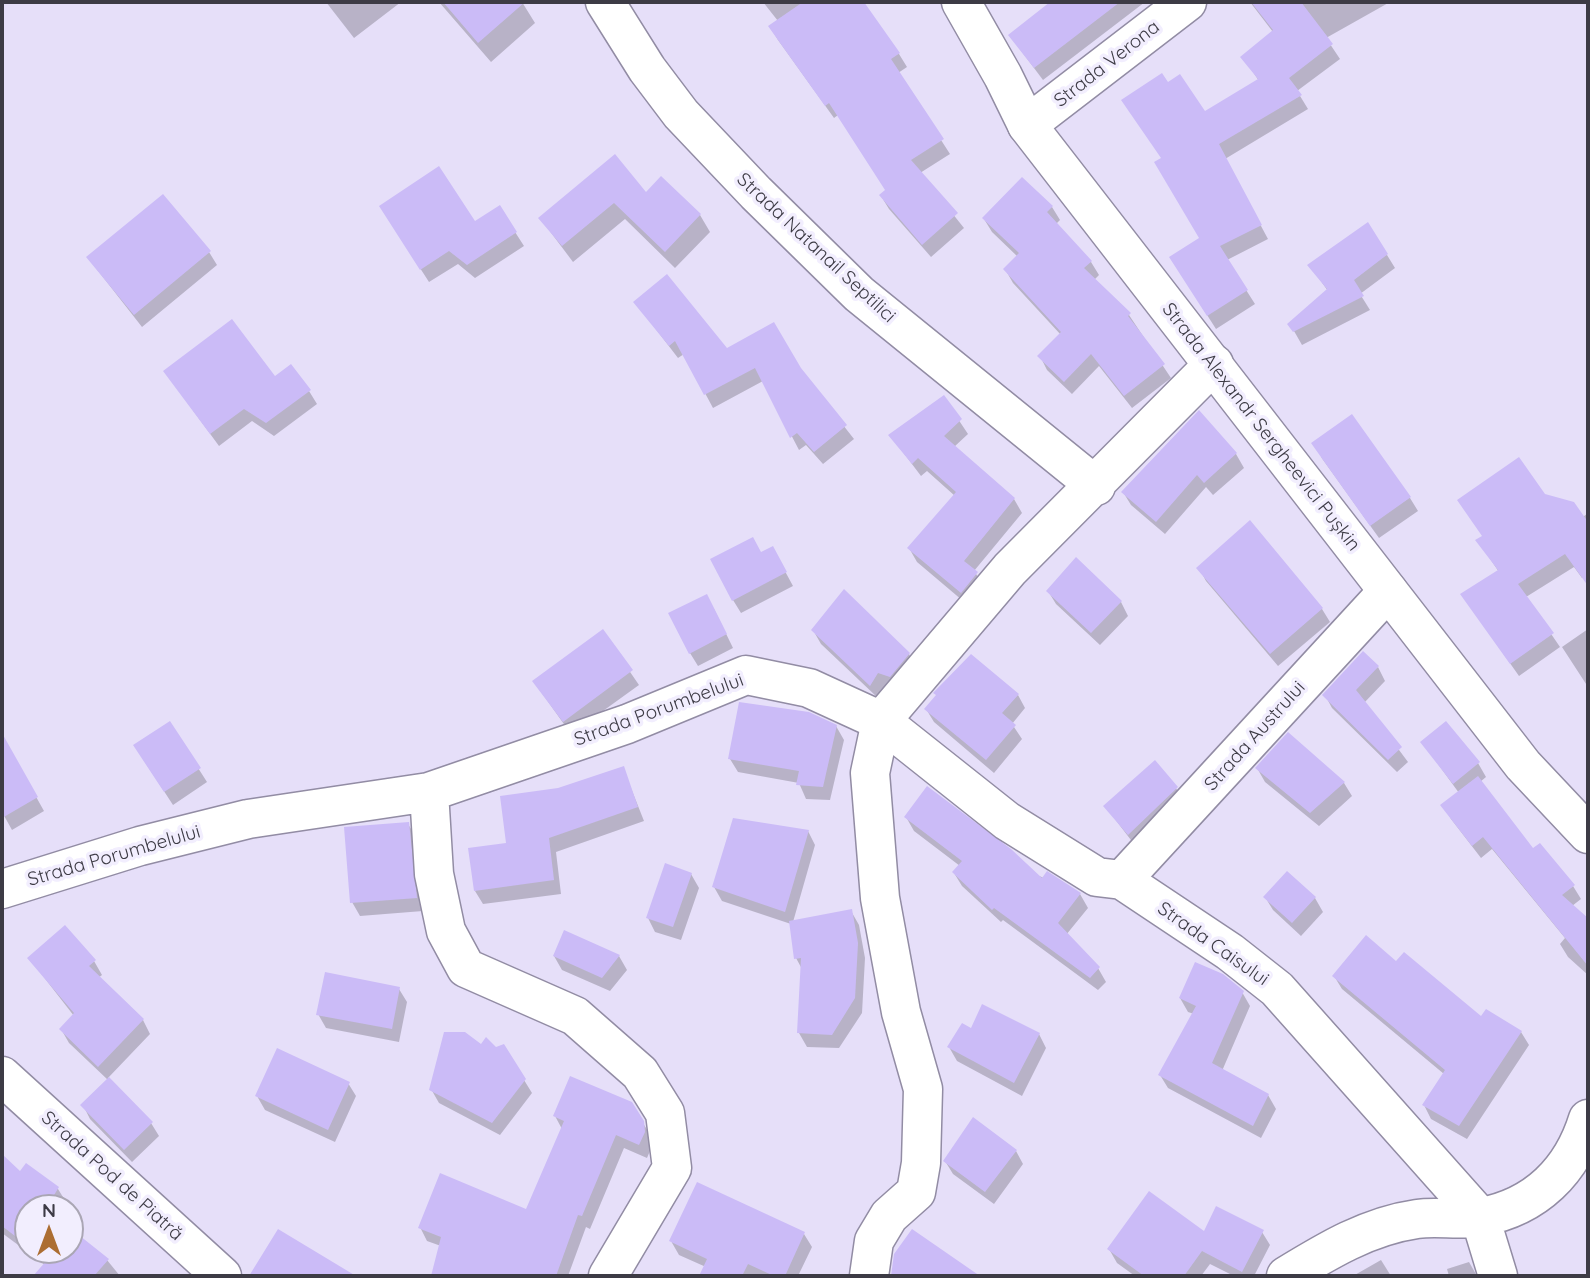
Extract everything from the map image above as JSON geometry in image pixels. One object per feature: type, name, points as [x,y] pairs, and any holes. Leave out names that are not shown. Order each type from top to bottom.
[{"type":"street","name":"Strada Natanail Septilici","points":[[605,2],[647,69],[681,114],[756,193],[859,294],[1096,486]]},
{"type":"street","name":"Strada Alexandr Sergheevici Pușkin","points":[[961,2],[1027,125],[1523,765],[1588,834]]},
{"type":"street","name":"Strada Verona","points":[[1027,125],[1187,2]]},
{"type":"street","points":[[869,1276],[874,1241],[889,1216],[916,1192],[921,1163],[923,1089],[901,1012],[880,898],[870,773],[881,721],[1010,569],[1096,486],[1214,364]]},
{"type":"street","name":"Strada Austrului","points":[[1122,880],[1388,591]]},
{"type":"street","name":"Strada Porumbelului","points":[[2,889],[140,846],[248,819],[429,792],[627,724],[747,676],[810,688],[881,721]]},
{"type":"street","name":"Strada Caisului","points":[[881,721],[1007,821],[1097,877],[1122,880],[1230,951],[1277,989],[1480,1217],[1498,1276]]},
{"type":"street","points":[[429,792],[437,886],[446,931],[466,968],[575,1016],[640,1073],[665,1113],[671,1168],[608,1276]]},
{"type":"street","name":"Strada Pod de Piatră","points":[[2,1076],[222,1276]]},
{"type":"street","points":[[1286,1276],[1363,1233],[1417,1219],[1480,1217],[1519,1206],[1556,1180],[1583,1136],[1588,1119]]},
{"type":"building","points":[[443,2],[525,2],[478,43]]},
{"type":"building","points":[[803,2],[864,2],[900,53],[891,59],[944,139],[911,160],[958,213],[922,245],[879,195],[885,190],[829,103],[825,106],[768,26]]},
{"type":"building","points":[[1050,2],[1120,2],[1034,68],[1008,35]]},
{"type":"building","points":[[1251,2],[1301,2],[1333,44],[1289,78],[1302,95],[1219,144],[1262,225],[1220,246],[1248,290],[1207,316],[1169,257],[1199,238],[1154,162],[1161,158],[1121,100],[1162,73],[1168,82],[1180,74],[1205,111],[1258,79],[1240,57],[1273,30]]},
{"type":"building","points":[[615,154],[646,192],[661,176],[701,214],[665,252],[614,203],[562,246],[538,218]]},
{"type":"building","points":[[439,166],[475,221],[500,205],[517,232],[467,265],[449,251],[420,270],[379,206]]},
{"type":"building","points":[[1022,177],[1053,206],[1047,212],[1092,261],[1084,268],[1131,313],[1128,316],[1165,364],[1124,396],[1091,354],[1064,382],[1037,356],[1061,332],[1003,269],[1019,253],[982,218]]},
{"type":"building","points":[[163,194],[211,251],[134,315],[86,257]]},
{"type":"building","points":[[1368,222],[1388,254],[1354,280],[1364,296],[1293,332],[1287,324],[1327,289],[1307,265]]},
{"type":"building","points":[[667,274],[727,348],[774,322],[801,368],[847,425],[814,452],[797,433],[790,438],[755,368],[704,395],[675,341],[669,346],[633,302]]},
{"type":"building","points":[[232,319],[275,376],[291,364],[311,390],[266,423],[244,409],[210,434],[163,371]]},
{"type":"building","points":[[944,395],[962,419],[944,436],[1015,498],[964,561],[978,572],[961,593],[907,548],[956,492],[918,458],[912,464],[888,435]]},
{"type":"building","points":[[1199,410],[1237,453],[1204,483],[1197,475],[1156,522],[1121,492]]},
{"type":"building","points":[[1352,414],[1411,497],[1370,526],[1311,443]]},
{"type":"building","points":[[1519,457],[1545,494],[1574,502],[1588,522],[1588,586],[1565,554],[1518,584],[1554,633],[1510,664],[1460,594],[1498,570],[1475,540],[1482,536],[1457,500]]},
{"type":"building","points":[[1250,520],[1323,608],[1270,654],[1196,568]]},
{"type":"building","points":[[753,537],[761,552],[773,546],[787,572],[732,601],[710,559]]},
{"type":"building","points":[[1076,557],[1122,601],[1091,633],[1046,591]]},
{"type":"building","points":[[844,589],[910,653],[890,677],[878,673],[870,686],[811,630]]},
{"type":"building","points":[[707,594],[727,634],[689,654],[668,613]]},
{"type":"building","points":[[603,629],[633,670],[563,722],[532,681]]},
{"type":"building","points":[[1363,651],[1379,666],[1356,690],[1402,747],[1388,760],[1322,695]]},
{"type":"building","points":[[971,654],[1019,694],[1002,713],[1016,725],[986,760],[924,709],[936,695],[933,693]]},
{"type":"building","points":[[739,702],[809,712],[837,725],[823,787],[796,785],[799,771],[728,759]]},
{"type":"building","points":[[170,721],[201,768],[164,792],[133,745]]},
{"type":"building","points":[[1446,721],[1480,762],[1453,784],[1420,742]]},
{"type":"building","points":[[1288,732],[1345,782],[1310,813],[1255,768]]},
{"type":"building","points":[[2,733],[38,797],[2,818]]},
{"type":"building","points":[[1155,760],[1178,787],[1128,835],[1103,806]]},
{"type":"building","points":[[624,766],[638,807],[549,838],[554,880],[474,891],[468,848],[506,843],[500,796],[558,788]]},
{"type":"building","points":[[1478,776],[1533,848],[1540,843],[1575,885],[1562,895],[1588,918],[1588,966],[1483,837],[1472,846],[1440,805]]},
{"type":"building","points":[[927,786],[1011,849],[1042,878],[1047,871],[1081,893],[1058,923],[1100,967],[1090,978],[994,908],[992,910],[952,872],[962,861],[904,817]]},
{"type":"building","points":[[733,818],[809,830],[785,912],[712,887]]},
{"type":"building","points":[[409,822],[417,898],[350,903],[344,827]]},
{"type":"building","points":[[665,863],[692,873],[673,927],[646,918]]},
{"type":"building","points":[[1287,871],[1316,897],[1292,923],[1263,897]]},
{"type":"building","points":[[852,909],[858,943],[855,998],[832,1035],[797,1033],[801,958],[794,959],[789,921]]},
{"type":"building","points":[[65,925],[96,960],[89,966],[144,1019],[98,1067],[59,1029],[74,1013],[27,958]]},
{"type":"building","points":[[564,930],[620,955],[602,978],[553,956]]},
{"type":"building","points":[[1366,935],[1396,961],[1404,952],[1481,1016],[1486,1009],[1522,1031],[1459,1126],[1422,1105],[1445,1070],[1332,976]]},
{"type":"building","points":[[1195,962],[1223,974],[1244,991],[1212,1063],[1269,1094],[1253,1126],[1158,1075],[1196,1006],[1179,998]]},
{"type":"building","points":[[325,972],[400,987],[392,1029],[316,1015]]},
{"type":"building","points":[[982,1004],[1040,1033],[1014,1083],[947,1047],[962,1023],[971,1028]]},
{"type":"building","points":[[444,1032],[465,1032],[481,1044],[486,1037],[496,1047],[504,1044],[526,1079],[492,1123],[429,1090]]},
{"type":"building","points":[[277,1048],[350,1082],[328,1130],[255,1096]]},
{"type":"building","points":[[570,1076],[632,1102],[644,1121],[645,1132],[639,1145],[616,1135],[582,1216],[578,1215],[556,1276],[431,1276],[441,1237],[418,1228],[440,1173],[526,1209],[564,1121],[553,1116]]},
{"type":"building","points":[[109,1077],[153,1122],[124,1150],[80,1105]]},
{"type":"building","points":[[973,1117],[1017,1150],[985,1192],[943,1161]]},
{"type":"building","points":[[2,1154],[20,1171],[26,1163],[59,1187],[55,1194],[14,1194],[14,1235],[2,1226]]},
{"type":"building","points":[[697,1182],[805,1232],[785,1276],[774,1276],[748,1264],[742,1276],[699,1276],[707,1259],[669,1241]]},
{"type":"building","points":[[1149,1191],[1204,1231],[1216,1206],[1264,1230],[1242,1272],[1202,1251],[1184,1276],[1144,1276],[1107,1249]]},
{"type":"building","points":[[278,1229],[356,1276],[249,1276]]},
{"type":"building","points":[[912,1229],[980,1276],[891,1276],[894,1254]]},
{"type":"building","points":[[84,1239],[109,1259],[94,1276],[33,1276],[44,1264],[84,1264]]}]
